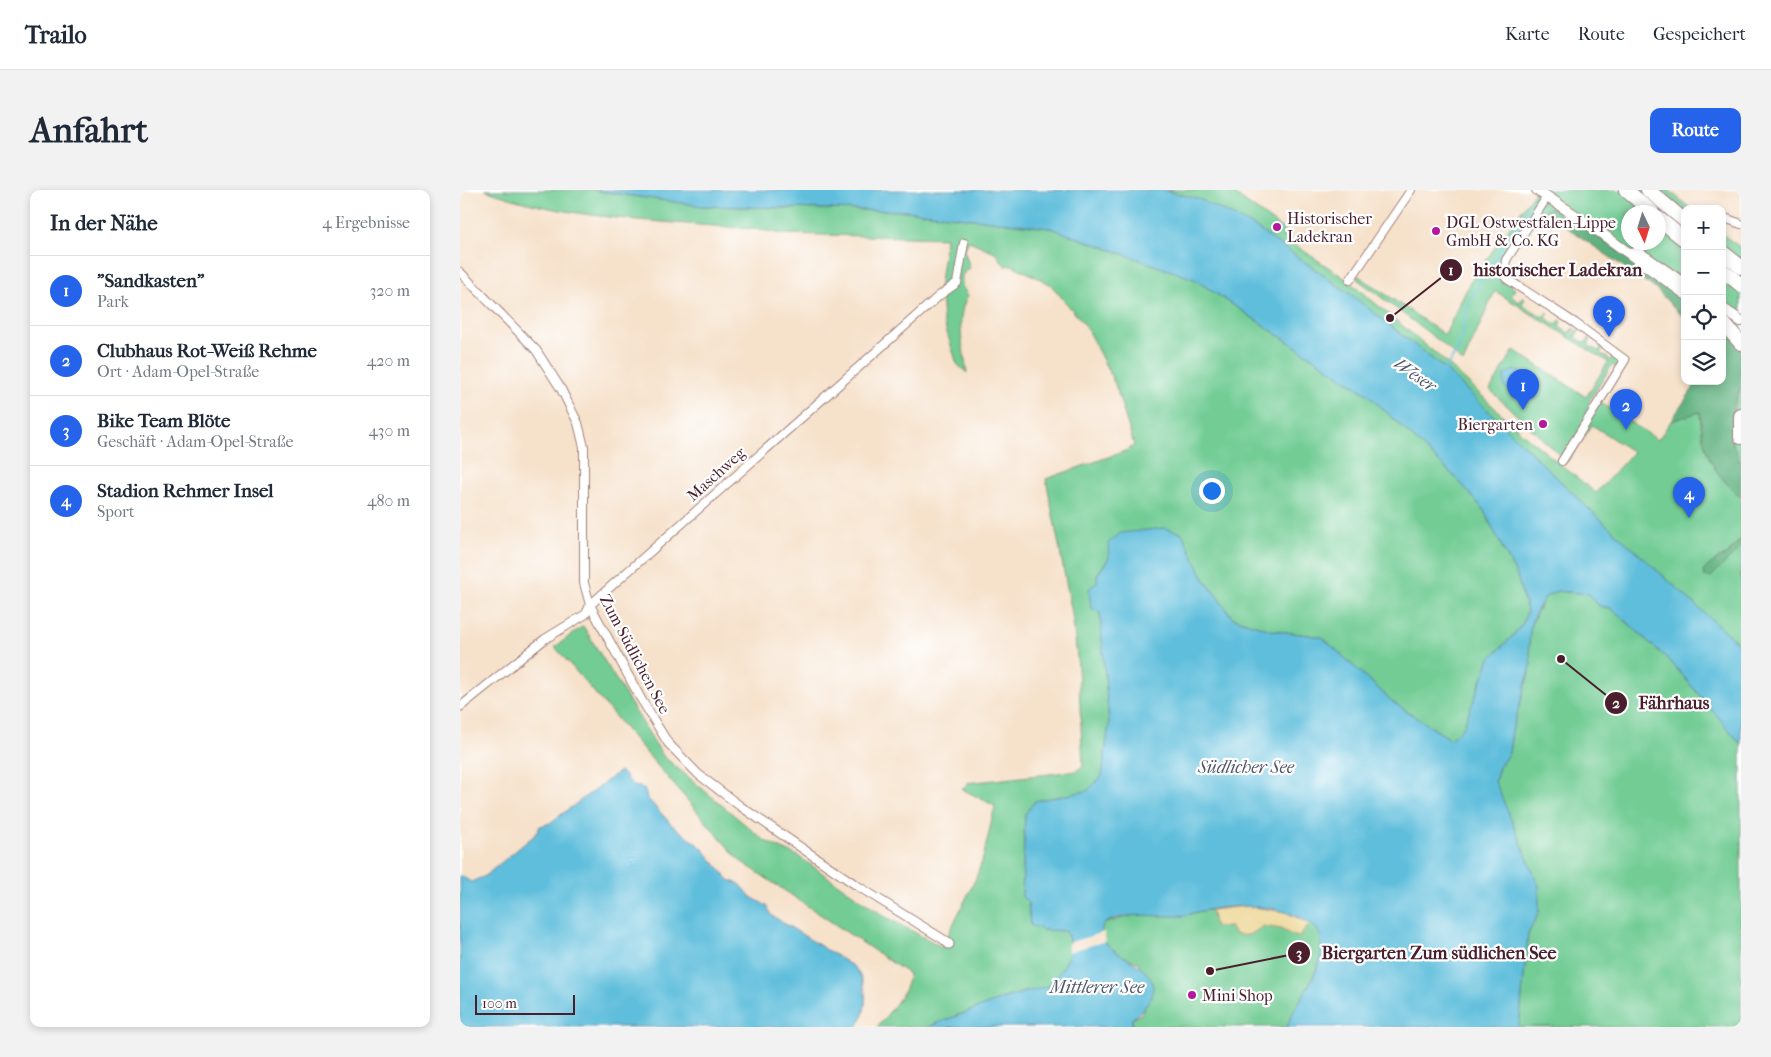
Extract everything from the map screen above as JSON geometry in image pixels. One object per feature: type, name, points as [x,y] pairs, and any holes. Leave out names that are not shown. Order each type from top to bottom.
[{"type":"highway","points":[[1626,190],[1644,205]]},
{"type":"highway","points":[[1648,190],[1681,218]]},
{"type":"highway","points":[[1666,225],[1681,237]]},
{"type":"highway","points":[[1726,252],[1741,259]]},
{"type":"highway","points":[[1726,254],[1741,267]]},
{"type":"highway","points":[[1726,273],[1741,285]]},
{"type":"highway","points":[[1726,323],[1741,343]]},
{"type":"highway","points":[[1741,416],[1741,437]]},
{"type":"main road","points":[[1536,190],[1594,228],[1681,291]]},
{"type":"main road","points":[[1594,228],[1625,244],[1681,281]]},
{"type":"main road","points":[[1726,318],[1741,320]]},
{"type":"main road","points":[[1726,321],[1741,334]]},
{"type":"street","points":[[1350,280],[1411,190]]},
{"type":"street","points":[[1547,197],[1506,260],[1504,275],[1507,279],[1575,323],[1625,360],[1562,461]]},
{"type":"street","points":[[1726,218],[1741,224]]},
{"type":"street","name":"Maschweg","points":[[460,707],[545,639],[586,614],[590,605],[940,295],[957,284],[964,243]]},
{"type":"street","name":"Zum Südlichen See","points":[[460,272],[536,350],[561,388],[578,423],[584,447],[584,583],[590,605],[636,691],[668,743],[698,774],[740,806],[856,885],[947,943]]},
{"type":"green space","points":[[485,190],[592,190],[702,206],[907,211],[1050,228],[1194,279],[1367,394],[1458,480],[1483,509],[1517,576],[1527,611],[1523,623],[1511,638],[1490,658],[1463,728],[1450,739],[1393,702],[1322,637],[1271,630],[1233,618],[1204,579],[1181,533],[1109,558],[1097,574],[1109,724],[1102,776],[1087,791],[1035,801],[1025,814],[1022,897],[1028,902],[1030,924],[1043,930],[1066,931],[1070,948],[1067,961],[1049,986],[1007,997],[927,1027],[877,1027],[901,996],[909,974],[739,860],[555,647],[583,626],[663,756],[765,841],[798,856],[884,916],[942,947],[976,878],[983,858],[995,806],[962,789],[966,787],[967,783],[1076,771],[1083,766],[1078,666],[1072,613],[1046,479],[1128,450],[1134,445],[1115,384],[1085,325],[1050,284],[1012,265],[1005,266],[995,252],[969,241],[964,250],[970,268],[962,275],[962,286],[968,296],[964,305],[961,323],[967,373],[957,364],[943,320],[940,282],[946,238],[783,234],[748,229],[611,217],[534,205]]},
{"type":"green space","points":[[1163,190],[1234,190],[1237,196],[1287,232],[1283,237],[1346,279],[1439,356],[1523,434],[1596,493],[1633,452],[1592,425],[1567,462],[1490,390],[1514,350],[1586,397],[1608,362],[1495,291],[1463,363],[1442,343],[1357,279],[1359,276],[1445,335],[1469,284],[1536,190],[1669,190],[1686,205],[1681,205],[1681,295],[1545,210],[1543,211],[1538,208],[1510,248],[1501,271],[1504,279],[1515,289],[1511,296],[1519,302],[1523,297],[1525,298],[1522,304],[1543,317],[1547,312],[1549,313],[1546,318],[1556,325],[1560,320],[1562,321],[1559,327],[1569,333],[1573,328],[1575,329],[1571,334],[1573,335],[1577,330],[1579,331],[1575,337],[1585,343],[1589,338],[1591,339],[1588,345],[1598,351],[1602,346],[1604,347],[1600,353],[1611,360],[1616,353],[1621,360],[1618,368],[1612,365],[1588,403],[1594,406],[1598,401],[1658,440],[1671,421],[1700,411],[1703,437],[1710,459],[1722,478],[1741,497],[1741,539],[1726,555],[1718,558],[1711,577],[1741,547],[1741,646],[1589,509],[1445,369],[1353,296],[1252,225]]},
{"type":"green space","points":[[1550,208],[1556,209],[1681,294],[1681,314],[1656,289],[1543,211]]},
{"type":"green space","points":[[1726,237],[1741,248],[1741,347],[1726,331]]},
{"type":"green space","points":[[1726,331],[1741,347],[1741,386],[1733,406],[1731,433],[1733,445],[1741,465],[1741,497],[1722,478],[1710,459],[1703,437],[1700,412],[1671,421],[1695,385],[1726,385]]},
{"type":"green space","points":[[1741,386],[1741,465],[1733,444],[1732,425]]},
{"type":"green space","points":[[1741,539],[1741,547],[1711,577],[1704,576],[1703,572],[1708,566],[1728,553]]},
{"type":"green space","points":[[1557,591],[1589,594],[1599,606],[1610,608],[1618,614],[1672,663],[1741,744],[1741,1027],[1519,1027],[1528,934],[1539,912],[1495,781],[1499,767],[1509,753],[1512,731],[1531,666],[1529,644],[1531,624],[1545,597]]},
{"type":"green space","points":[[1245,906],[1270,910],[1307,922],[1318,930],[1322,940],[1318,965],[1287,1027],[1132,1027],[1132,1019],[1141,1014],[1143,1010],[1139,963],[1111,949],[1105,943],[1101,937],[1101,931],[1105,923],[1134,915],[1182,916],[1201,911]]},
{"type":"sand","points":[[1246,906],[1285,912],[1310,924],[1299,937],[1281,929],[1264,926],[1251,934],[1244,935],[1235,934],[1230,927],[1215,927],[1211,910]]},
{"type":"water","name":"Südlicher See","points":[[592,190],[1163,190],[1199,199],[1252,225],[1353,296],[1445,369],[1589,509],[1741,646],[1741,744],[1672,663],[1618,614],[1610,608],[1599,606],[1589,594],[1557,591],[1545,597],[1531,624],[1529,644],[1531,666],[1512,731],[1509,753],[1499,767],[1495,781],[1539,886],[1539,912],[1528,934],[1519,1027],[1287,1027],[1316,972],[1320,960],[1320,935],[1307,922],[1283,911],[1242,906],[1199,911],[1180,916],[1142,915],[1123,917],[1105,923],[1101,935],[1107,945],[1146,972],[1153,984],[1149,1000],[1132,1019],[1132,1027],[927,1027],[1007,997],[1049,986],[1067,960],[1070,948],[1066,931],[1043,930],[1030,925],[1028,903],[1022,897],[1025,814],[1035,801],[1087,791],[1102,776],[1109,724],[1100,613],[1091,608],[1089,589],[1097,582],[1097,575],[1109,558],[1108,543],[1121,533],[1164,528],[1182,533],[1204,579],[1233,618],[1271,630],[1322,637],[1393,702],[1450,739],[1463,728],[1490,658],[1511,638],[1523,623],[1527,611],[1517,576],[1483,509],[1458,480],[1367,394],[1194,279],[1050,228],[907,211],[702,206]]},
{"type":"water","points":[[1515,370],[1523,373],[1530,383],[1529,393],[1516,393],[1504,387],[1504,374]]},
{"type":"water","points":[[620,771],[634,786],[644,788],[647,798],[672,825],[702,848],[729,880],[741,885],[751,897],[767,906],[771,915],[854,967],[859,973],[865,996],[864,1012],[857,1027],[460,1027],[460,875],[471,882],[485,876],[536,834],[540,826],[550,823]]},
{"type":"pier","points":[[1104,932],[1106,941],[1068,952],[1068,943]]},
{"type":"waterway","name":"Weser","points":[[1444,371],[1458,349],[1464,331],[1464,315],[1481,279],[1537,196]]},
{"type":"place","name":"Historischer Ladekran","points":[[1277,227]]},
{"type":"place","name":"DGL Ostwestfalen-Lippe GmbH & Co. KG","points":[[1436,231]]},
{"type":"place","name":"historischer Ladekran","points":[[1390,318]]},
{"type":"place","name":"Bike Team Blöte","points":[[1609,337]]},
{"type":"place","name":"\"Sandkasten\"","points":[[1523,410]]},
{"type":"place","name":"Biergarten","points":[[1543,424]]},
{"type":"place","name":"Clubhaus Rot-Weiß Rehme","points":[[1626,430]]},
{"type":"place","name":"Stadion Rehmer Insel","points":[[1689,518]]},
{"type":"place","name":"Fährhaus","points":[[1561,659]]},
{"type":"place","name":"Biergarten Zum südlichen See","points":[[1210,971]]},
{"type":"place","name":"Mini Shop","points":[[1192,995]]},
{"type":"water label","name":"Mittlerer See","points":[[1097,987]]}]
